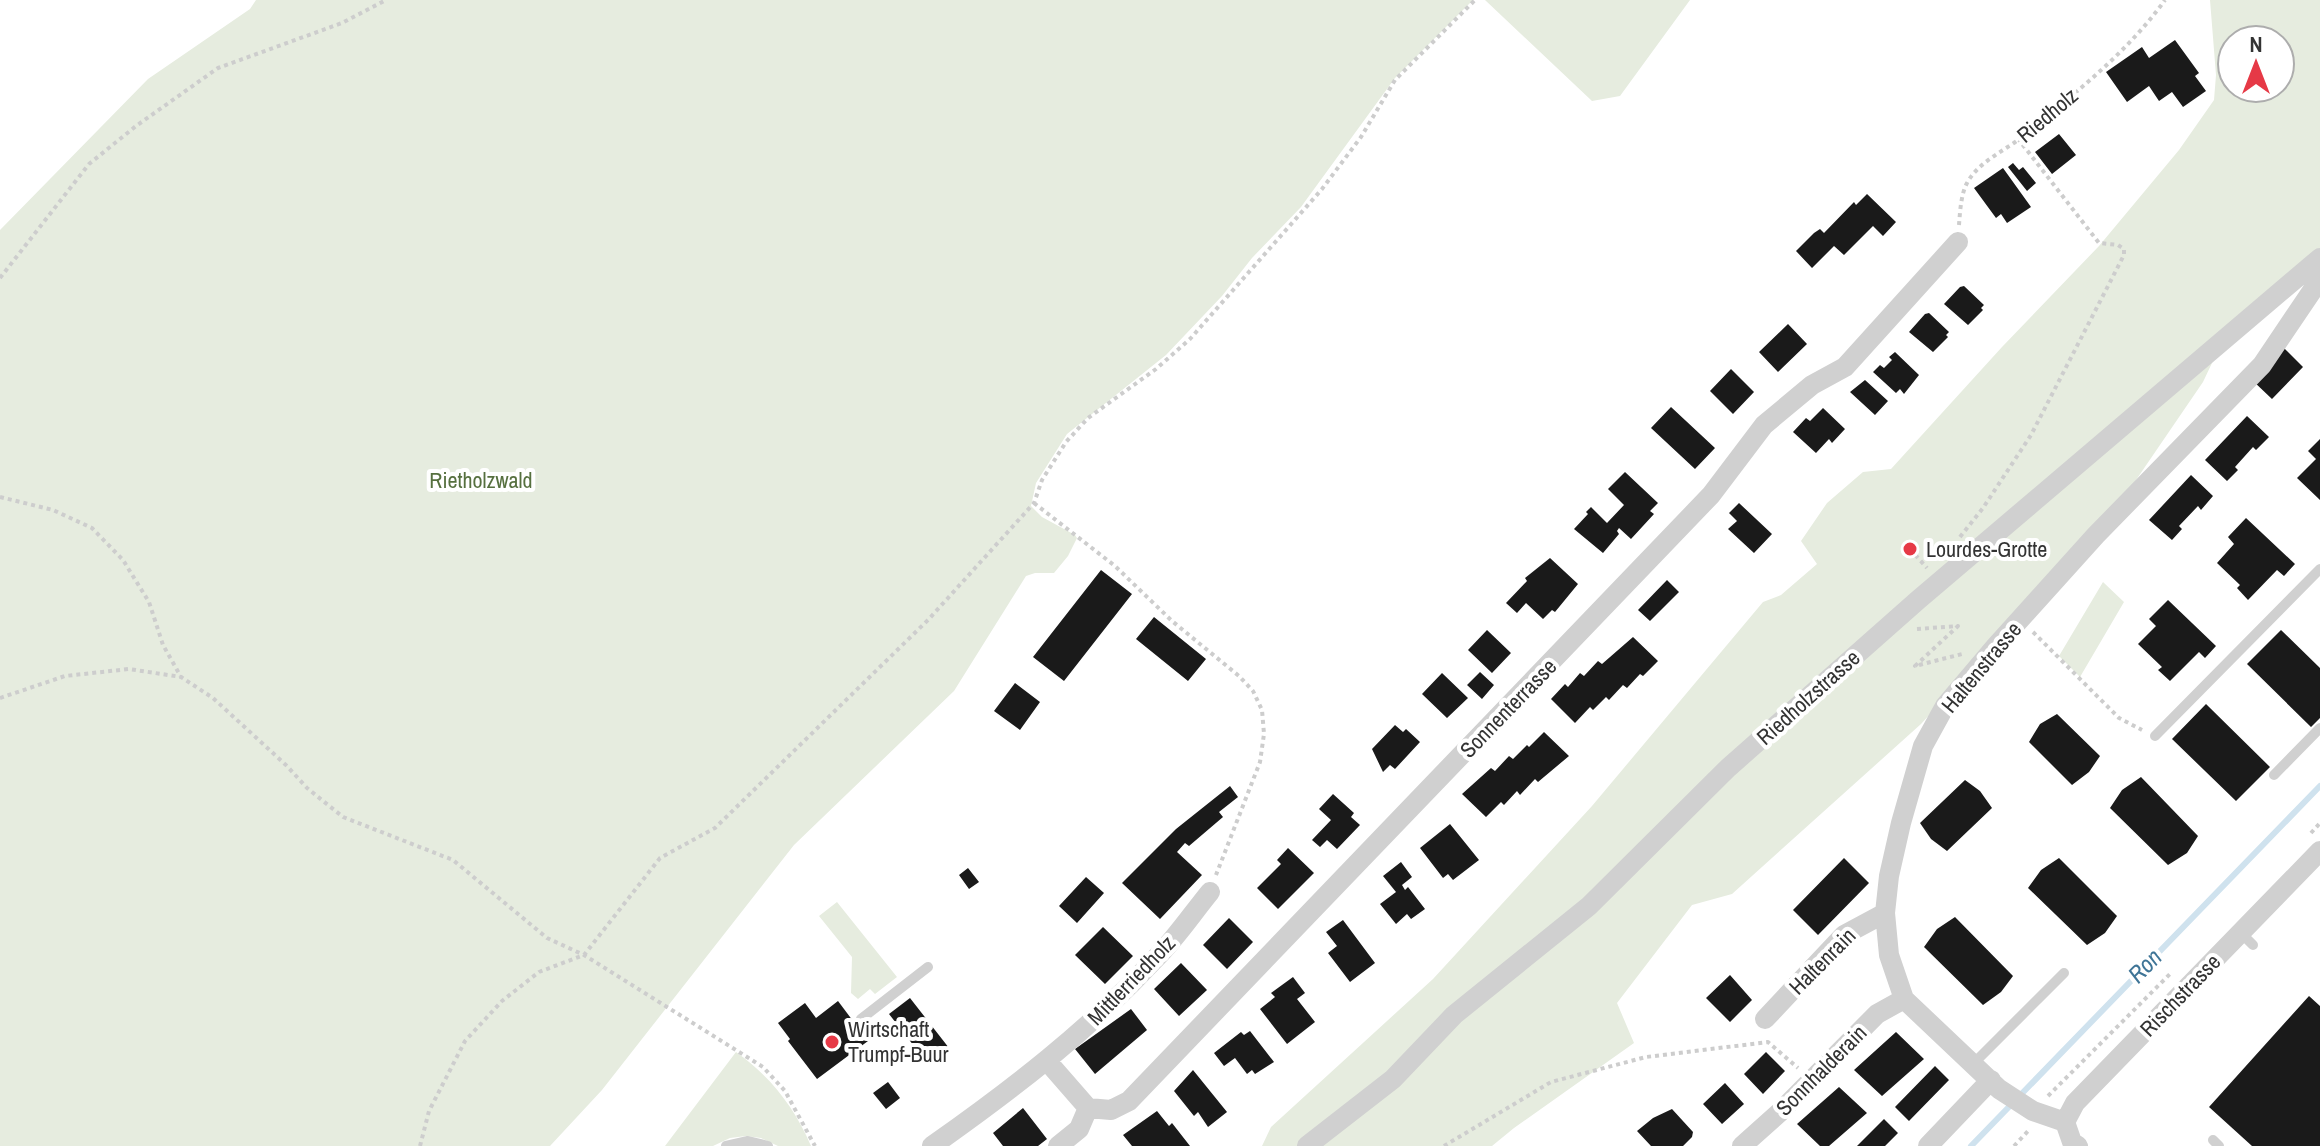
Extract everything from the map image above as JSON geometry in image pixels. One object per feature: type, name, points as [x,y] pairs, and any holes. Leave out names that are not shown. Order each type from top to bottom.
[{"type":"street","name":"Sonnenterrasse","points":[[1088,1108],[1111,1110],[1129,1101],[1155,1076],[1711,495],[1764,425],[1792,399],[1845,367],[1958,242]]},
{"type":"street","name":"Riedholzstrasse","points":[[1307,1146],[1393,1079],[1454,1015],[1589,906],[1728,768],[1928,592],[2320,258]]},
{"type":"street","name":"Haltenstrasse","points":[[2065,1122],[2032,1120],[1904,999],[1889,955],[1885,913],[1889,876],[1901,823],[1923,746],[1945,706],[2020,619],[2096,535],[2262,365],[2320,279]]},
{"type":"street","name":"Rischstrasse","points":[[2065,1122],[2075,1103],[2247,939],[2320,851]]},
{"type":"street","name":"Mittlerriedholz","points":[[1047,1061],[1114,1002],[1159,956],[1210,892]]},
{"type":"street","name":"Haltenrain","points":[[1765,1019],[1844,935],[1885,913]]},
{"type":"street","name":"Sonnhalderain","points":[[1742,1146],[1877,1014],[1904,999]]},
{"type":"street","points":[[932,1146],[1047,1061],[1088,1108],[1079,1129],[1058,1146]]},
{"type":"street","points":[[1928,1146],[1995,1085]]},
{"type":"street","points":[[2065,1122],[2072,1142],[2078,1146]]},
{"type":"lane","points":[[2155,736],[2320,569]]},
{"type":"lane","points":[[2274,775],[2320,728]]},
{"type":"lane","points":[[861,1019],[928,967]]},
{"type":"lane","points":[[1973,1064],[2064,973]]},
{"type":"lane","points":[[726,1146],[748,1141],[768,1146]]},
{"type":"path","points":[[0,278],[89,164],[136,126],[218,68],[342,23],[386,0]]},
{"type":"path","points":[[420,1146],[429,1111],[465,1041],[502,1001],[539,972],[584,955],[660,858],[715,828],[928,620],[1034,503],[1042,480],[1066,442],[1088,418],[1156,369],[1190,339],[1322,189],[1361,137],[1395,80],[1475,0]]},
{"type":"path","name":"Riedholz","points":[[1958,242],[1960,209],[1967,183],[1983,164],[2019,140],[2142,31],[2165,0]]},
{"type":"path","points":[[1957,540],[1983,508],[2031,435],[2124,255],[2124,249],[2118,245],[2099,243],[2019,140]]},
{"type":"path","points":[[0,497],[53,510],[92,528],[123,560],[149,602],[163,645],[181,677]]},
{"type":"path","points":[[1034,503],[1091,545],[1172,621],[1239,676],[1253,691],[1262,710],[1264,734],[1260,762],[1210,892]]},
{"type":"path","points":[[1910,549],[1932,572],[1928,592],[1913,629],[1958,626],[1915,666],[1963,652],[1958,666]]},
{"type":"path","points":[[2020,619],[2119,718],[2155,736]]},
{"type":"path","points":[[0,698],[65,676],[129,669],[181,677],[213,698],[307,788],[343,817],[453,860],[547,938],[584,955],[763,1067],[785,1091],[815,1146]]},
{"type":"path","points":[[1444,1146],[1551,1082],[1646,1057],[1768,1042],[1812,1080]]},
{"type":"path","points":[[2014,1146],[2032,1120]]},
{"type":"green space","name":"Rietholzwald","points":[[256,0],[1473,0],[1395,78],[1301,207],[1252,258],[1222,296],[1166,355],[1067,434],[1036,483],[1031,506],[1042,517],[1075,535],[1077,538],[1068,556],[1054,573],[1026,576],[954,691],[794,845],[602,1090],[550,1146],[0,1146],[0,230],[148,79],[250,9]]},
{"type":"green space","points":[[1485,0],[1690,0],[1620,96],[1592,101]]},
{"type":"green space","points":[[2210,0],[2320,0],[2320,251],[2229,327],[2203,382],[2108,521],[1921,724],[1732,894],[1692,905],[1617,1003],[1634,1043],[1492,1146],[1262,1146],[1271,1127],[1433,979],[1592,806],[1763,602],[1781,595],[1817,564],[1801,541],[1827,503],[1863,472],[1891,469],[2099,246],[2179,150],[2214,100],[2216,75]]},
{"type":"green space","points":[[2103,582],[2124,602],[2080,677],[2059,656]]},
{"type":"green space","points":[[837,902],[897,977],[875,994],[870,989],[858,999],[851,993],[852,957],[819,916]]},
{"type":"green space","points":[[736,1052],[760,1071],[780,1094],[811,1146],[778,1146],[761,1138],[746,1136],[730,1138],[713,1146],[665,1146]]},
{"type":"building","points":[[2175,40],[2199,73],[2195,76],[2206,91],[2183,107],[2172,92],[2159,101],[2149,86],[2127,102],[2106,72],[2142,47],[2149,58]]},
{"type":"building","points":[[2059,134],[2076,155],[2052,174],[2035,152]]},
{"type":"building","points":[[2013,163],[2019,170],[2023,167],[2036,183],[2027,191],[2008,167]]},
{"type":"building","points":[[2003,168],[2031,207],[2007,223],[2001,214],[1996,218],[1974,188]]},
{"type":"building","points":[[1867,194],[1896,222],[1883,236],[1873,226],[1844,255],[1834,246],[1812,268],[1796,251],[1820,229],[1824,233],[1854,202],[1856,205]]},
{"type":"building","points":[[1964,286],[1984,305],[1968,325],[1944,304]]},
{"type":"building","points":[[1929,313],[1949,332],[1933,352],[1909,332]]},
{"type":"building","points":[[1788,324],[1807,344],[1778,372],[1759,352]]},
{"type":"building","points":[[2283,347],[2303,367],[2272,399],[2252,380]]},
{"type":"building","points":[[1895,352],[1919,375],[1904,394],[1900,389],[1896,393],[1873,372],[1880,365],[1884,368]]},
{"type":"building","points":[[1731,369],[1754,392],[1733,414],[1710,391]]},
{"type":"building","points":[[1865,380],[1888,401],[1875,415],[1850,392]]},
{"type":"building","points":[[1671,407],[1715,448],[1695,469],[1651,428]]},
{"type":"building","points":[[1823,408],[1845,429],[1832,443],[1829,439],[1816,453],[1793,432],[1806,418],[1810,421]]},
{"type":"building","points":[[2247,416],[2269,437],[2256,450],[2253,447],[2227,481],[2205,460]]},
{"type":"building","points":[[2320,439],[2320,500],[2297,478],[2316,459],[2308,451]]},
{"type":"building","points":[[1625,472],[1658,503],[1650,511],[1654,514],[1631,539],[1619,528],[1619,534],[1603,553],[1574,529],[1591,507],[1607,523],[1624,505],[1608,489]]},
{"type":"building","points":[[2191,475],[2213,496],[2201,510],[2198,506],[2179,526],[2182,529],[2172,540],[2149,520]]},
{"type":"building","points":[[1739,503],[1772,534],[1754,553],[1728,529],[1737,521],[1729,513]]},
{"type":"building","points":[[2246,518],[2295,564],[2284,576],[2277,570],[2248,600],[2237,588],[2240,585],[2217,563],[2234,544],[2228,537]]},
{"type":"building","points":[[1550,558],[1578,584],[1555,612],[1552,610],[1543,619],[1526,603],[1517,613],[1506,603],[1527,581],[1525,578]]},
{"type":"building","points":[[1101,570],[1132,594],[1064,681],[1033,657]]},
{"type":"building","points":[[1667,580],[1679,592],[1650,621],[1638,610]]},
{"type":"building","points":[[2168,600],[2216,646],[2205,658],[2199,652],[2170,681],[2158,670],[2162,667],[2138,644],[2156,626],[2149,619]]},
{"type":"building","points":[[1154,617],[1206,659],[1188,681],[1136,639]]},
{"type":"building","points":[[1487,630],[1511,653],[1492,673],[1468,650]]},
{"type":"building","points":[[2281,630],[2320,668],[2320,718],[2311,727],[2247,664]]},
{"type":"building","points":[[1633,637],[1658,661],[1627,688],[1623,685],[1609,700],[1606,697],[1593,710],[1590,707],[1575,723],[1551,699],[1565,684],[1568,687],[1580,673],[1584,676],[1598,661],[1602,664]]},
{"type":"building","points":[[1480,672],[1494,685],[1482,699],[1467,685]]},
{"type":"building","points":[[1442,673],[1468,698],[1447,718],[1422,694]]},
{"type":"building","points":[[1015,683],[1040,702],[1020,730],[994,711]]},
{"type":"building","points":[[2206,704],[2270,767],[2236,801],[2172,739]]},
{"type":"building","points":[[2057,714],[2100,756],[2089,772],[2072,785],[2029,742],[2040,724]]},
{"type":"building","points":[[1395,725],[1403,732],[1406,729],[1420,742],[1395,769],[1390,765],[1383,772],[1372,749]]},
{"type":"building","points":[[1544,732],[1569,756],[1538,782],[1535,779],[1520,795],[1517,791],[1504,805],[1501,802],[1486,817],[1462,794],[1491,768],[1495,771],[1509,756],[1513,759]]},
{"type":"building","points":[[2141,777],[2198,836],[2187,853],[2168,865],[2110,808],[2122,790]]},
{"type":"building","points":[[1965,780],[1980,791],[1992,808],[1947,851],[1931,839],[1920,823]]},
{"type":"building","points":[[1230,786],[1238,797],[1219,812],[1223,817],[1189,846],[1185,843],[1177,852],[1202,875],[1160,919],[1122,883],[1176,829]]},
{"type":"building","points":[[1333,794],[1354,813],[1351,817],[1360,825],[1337,849],[1327,840],[1320,847],[1312,840],[1331,820],[1319,809]]},
{"type":"building","points":[[1450,824],[1479,860],[1453,880],[1448,874],[1443,878],[1420,848]]},
{"type":"building","points":[[1288,848],[1314,873],[1278,909],[1257,888],[1281,864],[1277,860]]},
{"type":"building","points":[[1844,858],[1869,883],[1818,935],[1793,910]]},
{"type":"building","points":[[2059,858],[2117,916],[2105,933],[2087,945],[2028,888],[2041,870]]},
{"type":"building","points":[[1401,862],[1412,877],[1402,885],[1405,890],[1408,887],[1425,909],[1411,919],[1407,914],[1396,924],[1380,904],[1396,892],[1383,876]]},
{"type":"building","points":[[968,868],[979,882],[969,889],[959,875]]},
{"type":"building","points":[[1086,877],[1104,893],[1077,923],[1059,906]]},
{"type":"building","points":[[1955,917],[2013,976],[2001,992],[1983,1005],[1924,947],[1937,929]]},
{"type":"building","points":[[1229,918],[1253,942],[1227,969],[1203,945]]},
{"type":"building","points":[[1343,920],[1375,963],[1350,982],[1328,953],[1337,946],[1326,932]]},
{"type":"building","points":[[1103,927],[1133,956],[1105,984],[1075,955]]},
{"type":"building","points":[[1181,963],[1207,990],[1179,1016],[1154,989]]},
{"type":"building","points":[[1730,975],[1752,1000],[1730,1022],[1706,998]]},
{"type":"building","points":[[1293,977],[1305,993],[1297,999],[1315,1022],[1287,1044],[1260,1009],[1275,997],[1271,993]]},
{"type":"building","points":[[2309,996],[2320,1006],[2320,1146],[2252,1146],[2209,1107]]},
{"type":"building","points":[[910,998],[949,1048],[928,1064],[889,1014]]},
{"type":"building","points":[[838,1001],[868,1041],[817,1079],[778,1023],[805,1003],[816,1018]]},
{"type":"building","points":[[1131,1009],[1147,1030],[1095,1074],[1075,1049]]},
{"type":"building","points":[[1250,1031],[1274,1062],[1255,1074],[1252,1070],[1247,1074],[1235,1058],[1224,1066],[1214,1053],[1241,1032],[1244,1035]]},
{"type":"building","points":[[1896,1032],[1924,1059],[1882,1096],[1854,1070]]},
{"type":"building","points":[[1766,1052],[1785,1071],[1763,1094],[1744,1074]]},
{"type":"building","points":[[1935,1066],[1949,1080],[1909,1121],[1895,1107]]},
{"type":"building","points":[[1193,1070],[1227,1112],[1208,1127],[1198,1112],[1194,1116],[1174,1091]]},
{"type":"building","points":[[888,1082],[900,1098],[886,1109],[873,1093]]},
{"type":"building","points":[[1725,1083],[1744,1104],[1722,1124],[1703,1104]]},
{"type":"building","points":[[1839,1087],[1867,1113],[1829,1146],[1820,1146],[1797,1124]]},
{"type":"building","points":[[1023,1108],[1047,1139],[1038,1146],[1003,1146],[993,1133]]},
{"type":"building","points":[[1672,1109],[1693,1132],[1692,1137],[1683,1146],[1651,1146],[1637,1131],[1653,1118]]},
{"type":"building","points":[[1157,1111],[1169,1126],[1172,1123],[1190,1146],[1132,1146],[1123,1135]]},
{"type":"building","points":[[1884,1119],[1898,1133],[1885,1146],[1857,1146]]},
{"type":"waterway","name":"Ron","points":[[1971,1146],[2320,786]]},
{"type":"place","name":"Lourdes-Grotte","points":[[1910,549]]},
{"type":"place","name":"Wirtschaft Trumpf-Buur","points":[[832,1042]]}]
